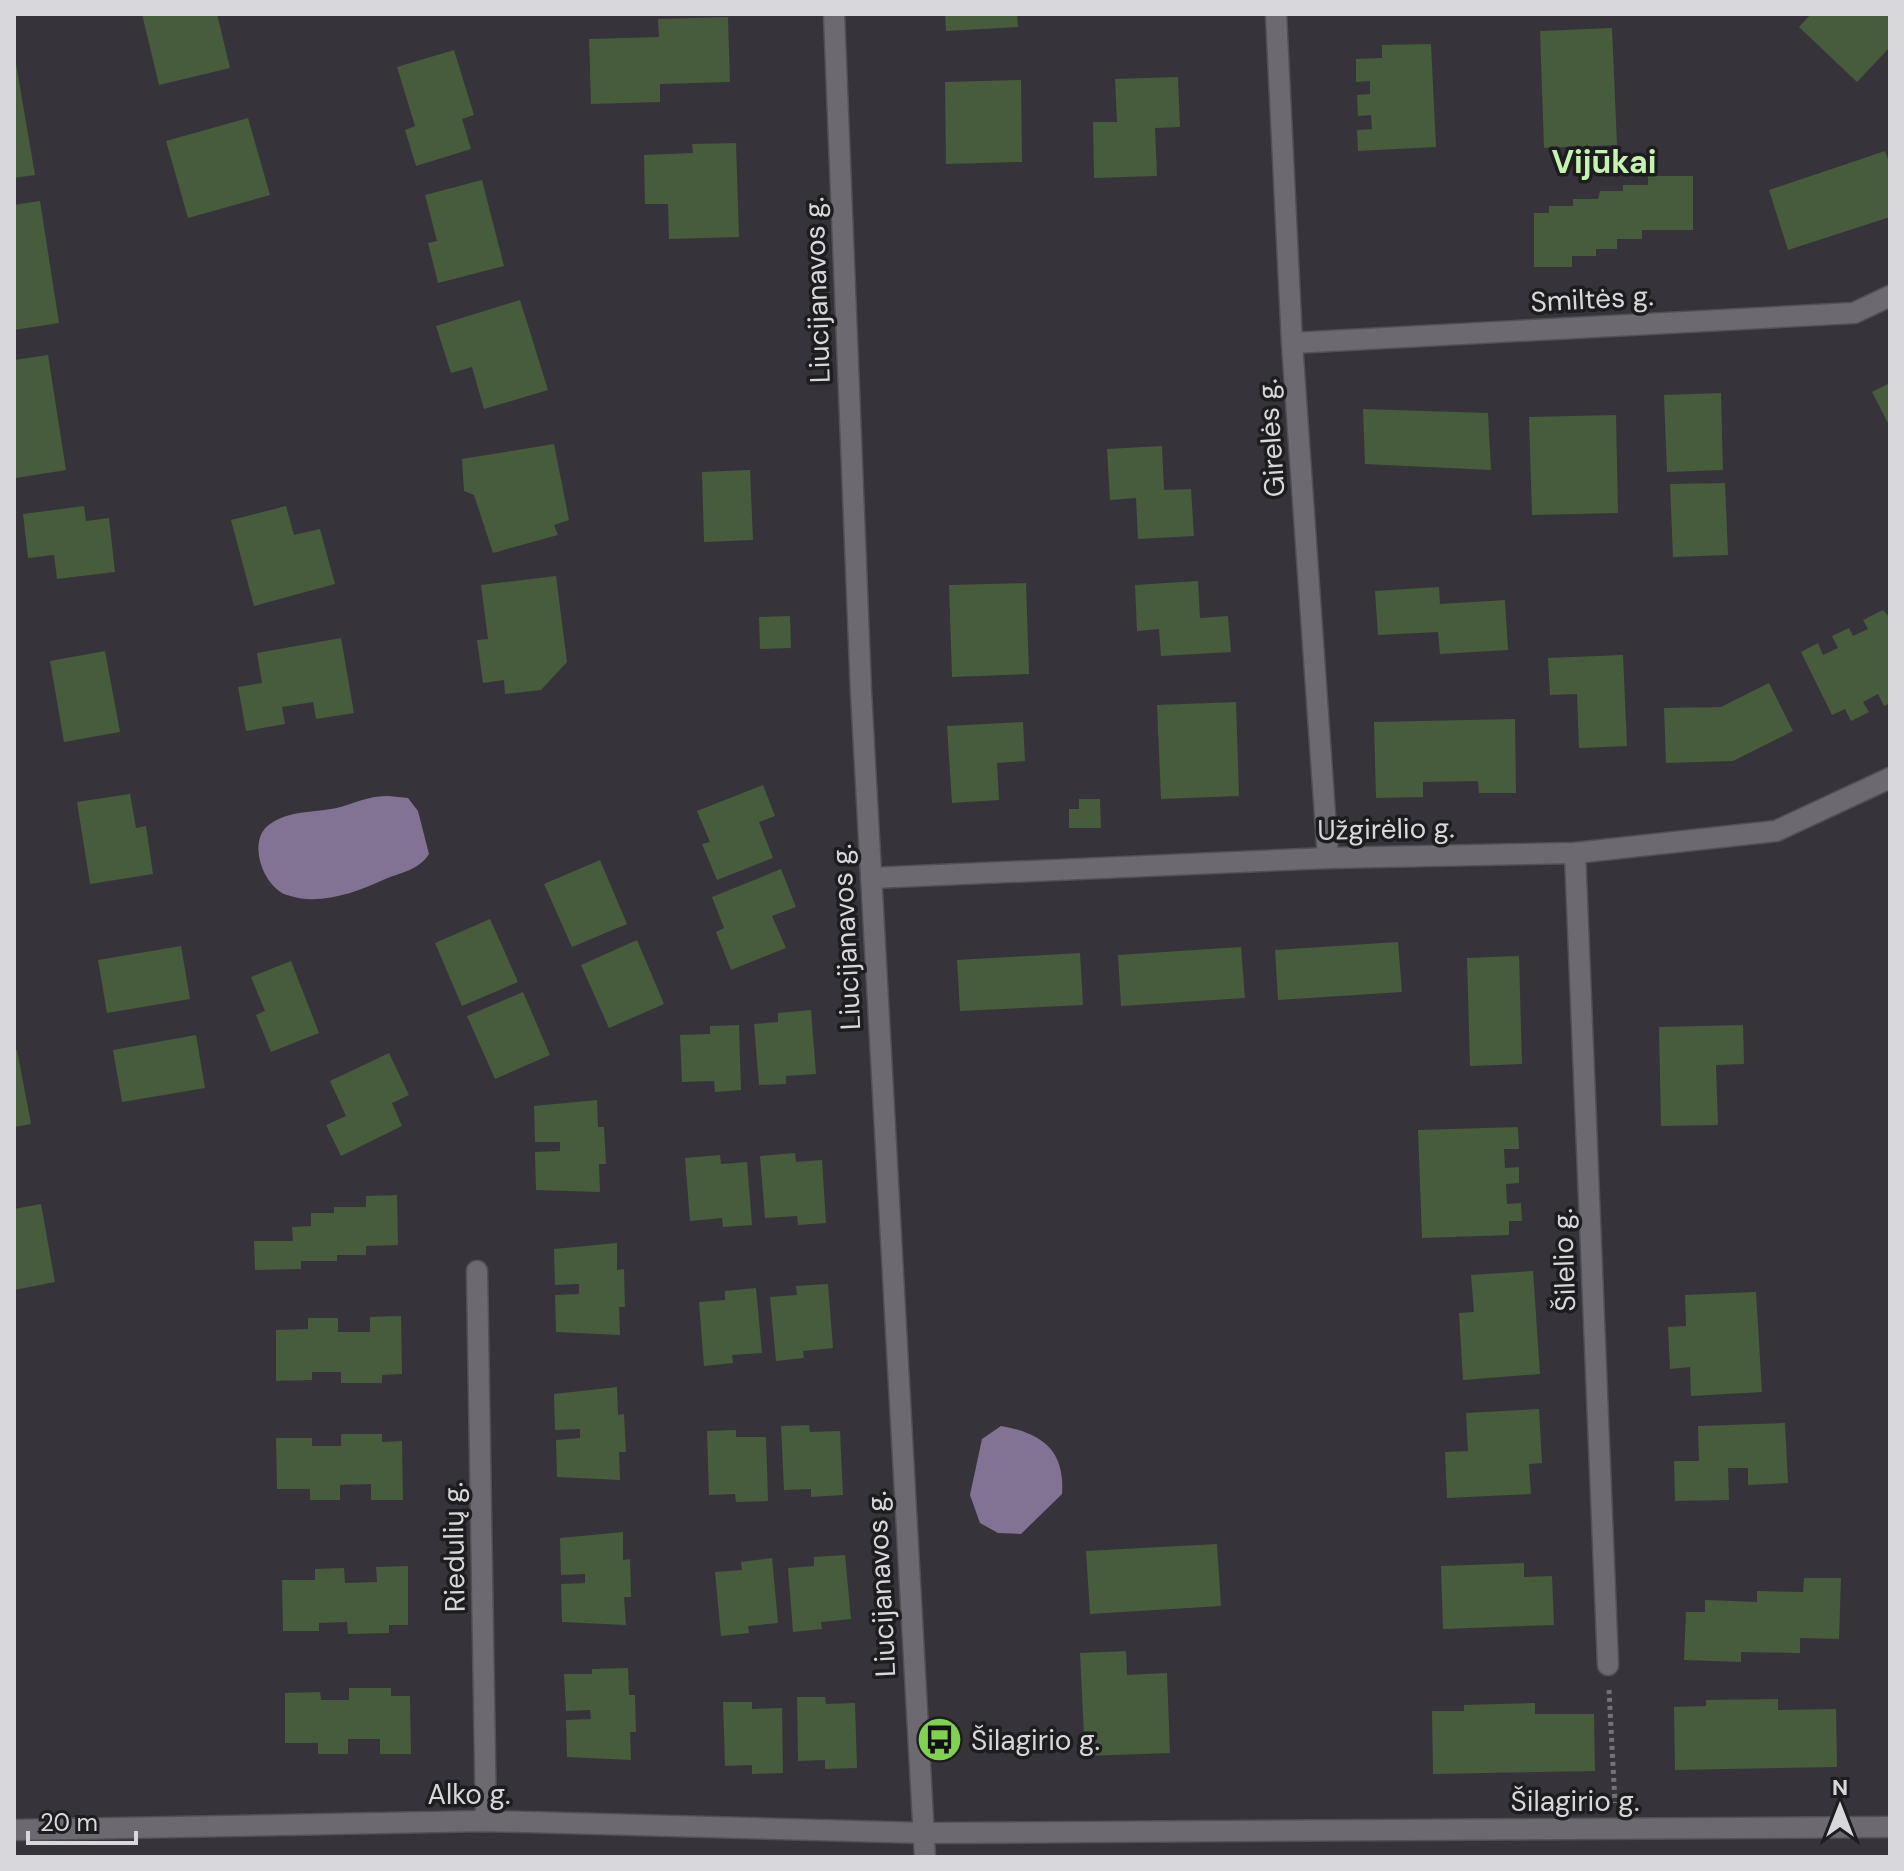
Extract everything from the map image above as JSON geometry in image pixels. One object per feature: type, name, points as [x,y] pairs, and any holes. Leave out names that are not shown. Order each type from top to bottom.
[{"type":"street","name":"Liucijanavos g.","points":[[834,14],[871,878],[925,1857]]},
{"type":"street","name":"Girelės g.","points":[[1276,14],[1292,343],[1328,858]]},
{"type":"street","name":"Smiltės g.","points":[[1292,343],[1854,313],[1890,296]]},
{"type":"street","name":"Užgirėlio g.","points":[[871,878],[1328,858],[1575,853],[1776,831],[1890,778]]},
{"type":"street","name":"Šilelio g.","points":[[1575,853],[1608,1665]]},
{"type":"street","name":"Riedulių g.","points":[[477,1271],[486,1821]]},
{"type":"street","name":"Alko g.","points":[[14,1830],[486,1821],[924,1833]]},
{"type":"street","name":"Šilagirio g.","points":[[924,1833],[1890,1827]]},
{"type":"path","points":[[1608,1665],[1616,1828]]},
{"type":"shaded area","points":[[388,796],[408,798],[418,811],[429,854],[420,864],[361,889],[324,899],[287,895],[271,883],[260,862],[259,851],[263,831],[270,824],[298,813]]},
{"type":"shaded area","points":[[1001,1426],[1039,1439],[1055,1455],[1060,1466],[1062,1494],[1021,1534],[998,1533],[980,1523],[970,1495],[982,1439]]},
{"type":"building","points":[[142,14],[217,14],[230,68],[159,85]]},
{"type":"building","points":[[945,14],[1017,14],[1018,27],[946,31]]},
{"type":"building","points":[[1811,14],[1890,14],[1890,47],[1857,82],[1799,27]]},
{"type":"building","points":[[728,17],[730,82],[660,84],[660,102],[591,104],[589,39],[659,37],[658,19]]},
{"type":"building","points":[[1612,28],[1617,145],[1544,148],[1540,31]]},
{"type":"building","points":[[1431,44],[1436,147],[1358,151],[1357,130],[1372,129],[1371,115],[1358,116],[1357,95],[1370,94],[1370,81],[1356,82],[1356,59],[1382,58],[1382,45]]},
{"type":"building","points":[[454,50],[474,115],[462,119],[471,149],[416,166],[405,130],[415,126],[397,67]]},
{"type":"building","points":[[14,52],[35,175],[14,178]]},
{"type":"building","points":[[1178,77],[1180,127],[1155,128],[1157,176],[1094,178],[1093,122],[1117,122],[1115,79]]},
{"type":"building","points":[[1021,80],[1022,162],[946,164],[945,82]]},
{"type":"building","points":[[248,118],[270,195],[188,218],[166,141]]},
{"type":"building","points":[[736,143],[739,237],[669,239],[668,204],[645,204],[644,155],[693,153],[692,144]]},
{"type":"building","points":[[1885,151],[1890,165],[1890,217],[1788,250],[1769,190]]},
{"type":"building","points":[[1648,176],[1693,176],[1693,230],[1642,230],[1642,239],[1617,239],[1617,249],[1596,249],[1596,256],[1572,256],[1572,267],[1534,267],[1534,213],[1549,213],[1549,206],[1573,206],[1573,199],[1598,199],[1600,191],[1623,191],[1623,185],[1648,185]]},
{"type":"building","points":[[482,180],[504,266],[438,283],[428,243],[437,241],[425,195]]},
{"type":"building","points":[[40,201],[59,323],[14,330],[14,205]]},
{"type":"building","points":[[520,300],[548,390],[484,409],[472,367],[451,373],[436,326]]},
{"type":"building","points":[[48,355],[66,470],[16,478],[14,360]]},
{"type":"building","points":[[1890,383],[1890,427],[1872,392]]},
{"type":"building","points":[[1721,393],[1723,470],[1667,472],[1664,395]]},
{"type":"building","points":[[1363,409],[1488,413],[1491,470],[1365,464]]},
{"type":"building","points":[[1616,415],[1618,513],[1532,515],[1529,417]]},
{"type":"building","points":[[554,444],[569,520],[554,525],[558,535],[493,553],[474,495],[464,491],[462,459]]},
{"type":"building","points":[[1162,446],[1164,490],[1191,489],[1194,536],[1138,539],[1136,498],[1110,500],[1107,449]]},
{"type":"building","points":[[750,470],[753,540],[704,542],[702,472]]},
{"type":"building","points":[[1725,483],[1728,555],[1673,557],[1670,484]]},
{"type":"building","points":[[84,506],[86,521],[109,518],[115,572],[57,579],[54,555],[28,558],[23,514]]},
{"type":"building","points":[[286,506],[294,535],[320,529],[335,584],[254,606],[231,520]]},
{"type":"building","points":[[556,576],[567,662],[541,690],[505,694],[504,680],[483,683],[477,640],[488,639],[481,585]]},
{"type":"building","points":[[1198,581],[1200,618],[1228,616],[1231,652],[1161,656],[1159,629],[1137,631],[1135,585]]},
{"type":"building","points":[[1026,583],[1029,674],[952,677],[949,585]]},
{"type":"building","points":[[1439,587],[1440,604],[1505,600],[1508,650],[1440,654],[1438,632],[1378,635],[1375,591]]},
{"type":"building","points":[[1883,610],[1890,618],[1890,703],[1884,706],[1878,694],[1863,702],[1869,712],[1851,721],[1845,709],[1832,715],[1801,652],[1818,643],[1823,655],[1838,648],[1832,636],[1849,628],[1853,636],[1868,629],[1863,620]]},
{"type":"building","points":[[790,616],[791,648],[760,649],[759,617]]},
{"type":"building","points":[[341,638],[354,713],[316,719],[313,702],[282,707],[285,724],[246,731],[238,687],[262,683],[257,653]]},
{"type":"building","points":[[105,651],[120,732],[64,742],[50,661]]},
{"type":"building","points":[[1623,655],[1627,746],[1579,748],[1577,694],[1550,695],[1548,658]]},
{"type":"building","points":[[1769,683],[1793,731],[1733,761],[1666,763],[1664,708],[1721,707]]},
{"type":"building","points":[[1236,702],[1239,796],[1161,799],[1157,705]]},
{"type":"building","points":[[1515,719],[1516,793],[1479,793],[1478,781],[1423,782],[1423,797],[1376,798],[1374,722]]},
{"type":"building","points":[[1023,722],[1025,761],[997,763],[999,800],[952,803],[947,726]]},
{"type":"building","points":[[763,785],[775,816],[759,822],[773,858],[717,880],[702,844],[710,842],[697,811]]},
{"type":"building","points":[[130,794],[136,828],[146,826],[153,874],[90,884],[77,802]]},
{"type":"building","points":[[1079,799],[1100,799],[1101,828],[1069,828],[1069,809],[1079,809]]},
{"type":"building","points":[[600,860],[627,924],[572,947],[544,884]]},
{"type":"building","points":[[781,869],[796,907],[772,916],[786,948],[731,970],[716,932],[724,928],[712,897]]},
{"type":"building","points":[[490,919],[518,982],[462,1006],[435,943]]},
{"type":"building","points":[[637,940],[664,1004],[609,1028],[581,965]]},
{"type":"building","points":[[1398,942],[1402,992],[1278,1000],[1275,950]]},
{"type":"building","points":[[181,946],[190,999],[107,1013],[98,960]]},
{"type":"building","points":[[1241,947],[1245,998],[1121,1006],[1118,955]]},
{"type":"building","points":[[1080,953],[1083,1005],[960,1011],[957,960]]},
{"type":"building","points":[[1519,956],[1522,1064],[1470,1066],[1467,958]]},
{"type":"building","points":[[291,961],[319,1033],[271,1052],[256,1015],[265,1011],[251,977]]},
{"type":"building","points":[[523,992],[550,1055],[495,1079],[467,1016]]},
{"type":"building","points":[[811,1010],[816,1074],[786,1076],[786,1084],[759,1085],[754,1024],[778,1022],[778,1013]]},
{"type":"building","points":[[739,1025],[741,1090],[715,1092],[714,1081],[682,1082],[680,1035],[710,1034],[710,1026]]},
{"type":"building","points":[[1743,1025],[1744,1064],[1716,1065],[1718,1125],[1661,1126],[1659,1027]]},
{"type":"building","points":[[196,1035],[205,1088],[122,1102],[113,1050]]},
{"type":"building","points":[[14,1050],[17,1050],[31,1124],[14,1127]]},
{"type":"building","points":[[389,1053],[409,1095],[392,1103],[402,1126],[341,1156],[326,1125],[346,1116],[330,1081]]},
{"type":"building","points":[[597,1100],[598,1127],[604,1127],[606,1164],[599,1164],[600,1192],[536,1190],[535,1152],[560,1151],[560,1142],[535,1142],[534,1106]]},
{"type":"building","points":[[1518,1127],[1519,1149],[1504,1149],[1505,1168],[1519,1167],[1519,1183],[1506,1184],[1507,1204],[1521,1203],[1522,1221],[1509,1221],[1509,1235],[1422,1238],[1418,1130]]},
{"type":"building","points":[[795,1153],[796,1162],[822,1160],[826,1223],[798,1225],[797,1216],[765,1218],[760,1156]]},
{"type":"building","points":[[720,1155],[721,1164],[747,1162],[752,1225],[723,1227],[722,1218],[690,1221],[685,1158]]},
{"type":"building","points":[[397,1195],[398,1245],[366,1246],[366,1255],[337,1255],[337,1261],[301,1261],[301,1269],[255,1270],[254,1241],[293,1241],[292,1227],[311,1226],[311,1213],[334,1213],[334,1207],[366,1207],[366,1196]]},
{"type":"building","points":[[41,1204],[55,1282],[14,1290],[14,1209]]},
{"type":"building","points":[[617,1243],[617,1270],[624,1269],[625,1307],[619,1307],[620,1335],[556,1332],[555,1295],[579,1294],[579,1284],[555,1285],[554,1249]]},
{"type":"building","points":[[1533,1271],[1540,1374],[1463,1380],[1459,1313],[1474,1312],[1471,1275]]},
{"type":"building","points":[[828,1284],[833,1348],[803,1351],[804,1358],[776,1361],[770,1297],[797,1295],[796,1286]]},
{"type":"building","points":[[756,1288],[762,1353],[732,1355],[733,1363],[704,1366],[699,1302],[725,1300],[725,1291]]},
{"type":"building","points":[[1756,1292],[1762,1392],[1691,1396],[1690,1367],[1670,1369],[1668,1327],[1686,1326],[1685,1295]]},
{"type":"building","points":[[401,1316],[402,1374],[382,1375],[382,1383],[341,1383],[341,1372],[312,1372],[312,1380],[276,1381],[276,1330],[308,1329],[308,1318],[338,1318],[338,1332],[370,1332],[370,1317]]},
{"type":"building","points":[[617,1387],[618,1415],[624,1414],[626,1452],[619,1452],[620,1480],[557,1477],[556,1440],[580,1438],[580,1429],[555,1430],[554,1394]]},
{"type":"building","points":[[1539,1409],[1542,1463],[1529,1464],[1531,1494],[1447,1498],[1445,1452],[1468,1451],[1466,1413]]},
{"type":"building","points":[[1785,1423],[1788,1483],[1748,1485],[1748,1468],[1728,1468],[1729,1500],[1675,1501],[1674,1461],[1699,1461],[1698,1426]]},
{"type":"building","points":[[809,1425],[810,1432],[840,1431],[843,1495],[811,1497],[811,1489],[784,1490],[781,1426]]},
{"type":"building","points":[[736,1430],[736,1437],[766,1437],[768,1501],[736,1502],[735,1494],[709,1495],[707,1431]]},
{"type":"building","points":[[341,1434],[382,1434],[382,1442],[402,1441],[403,1500],[371,1500],[371,1484],[340,1485],[340,1500],[310,1500],[310,1489],[277,1489],[276,1438],[312,1438],[312,1446],[341,1446]]},
{"type":"building","points":[[623,1532],[623,1560],[630,1559],[631,1597],[624,1597],[626,1625],[562,1622],[561,1584],[585,1583],[585,1574],[561,1575],[560,1538]]},
{"type":"building","points":[[1217,1544],[1221,1606],[1090,1614],[1086,1551]]},
{"type":"building","points":[[845,1555],[851,1619],[821,1622],[822,1629],[793,1632],[788,1568],[814,1566],[814,1557]]},
{"type":"building","points":[[772,1558],[778,1623],[748,1626],[749,1633],[721,1636],[715,1572],[742,1570],[741,1562]]},
{"type":"building","points":[[1524,1563],[1524,1577],[1552,1576],[1554,1625],[1443,1629],[1441,1566]]},
{"type":"building","points":[[408,1566],[408,1625],[389,1625],[389,1633],[348,1634],[347,1622],[319,1623],[319,1631],[283,1631],[282,1580],[315,1580],[315,1569],[344,1568],[345,1583],[377,1582],[376,1567]]},
{"type":"building","points":[[1804,1578],[1841,1578],[1839,1639],[1800,1638],[1800,1653],[1741,1652],[1741,1662],[1684,1660],[1686,1612],[1705,1612],[1705,1600],[1757,1602],[1757,1591],[1803,1592]]},
{"type":"building","points":[[1126,1651],[1127,1675],[1167,1673],[1170,1753],[1085,1756],[1080,1653]]},
{"type":"building","points":[[628,1668],[629,1695],[635,1695],[636,1732],[630,1732],[631,1760],[567,1757],[566,1720],[591,1719],[590,1710],[566,1711],[564,1674],[592,1674],[592,1669]]},
{"type":"building","points":[[349,1688],[391,1688],[391,1696],[410,1696],[411,1754],[380,1754],[380,1739],[348,1739],[348,1754],[318,1754],[318,1743],[285,1743],[285,1693],[320,1692],[321,1700],[349,1700]]},
{"type":"building","points":[[797,1697],[825,1697],[826,1704],[855,1703],[857,1768],[825,1769],[825,1760],[798,1761]]},
{"type":"building","points":[[1778,1699],[1778,1710],[1836,1709],[1837,1767],[1675,1770],[1674,1707],[1706,1706],[1706,1700]]},
{"type":"building","points":[[723,1702],[752,1702],[752,1709],[782,1708],[783,1773],[752,1774],[752,1765],[725,1766]]},
{"type":"building","points":[[1535,1703],[1535,1714],[1594,1714],[1595,1771],[1433,1774],[1432,1711],[1464,1711],[1464,1705]]},
{"type":"place","name":"Šilagirio g.","points":[[940,1740]]},
{"type":"district","name":"Vijūkai","points":[[1604,162]]}]
